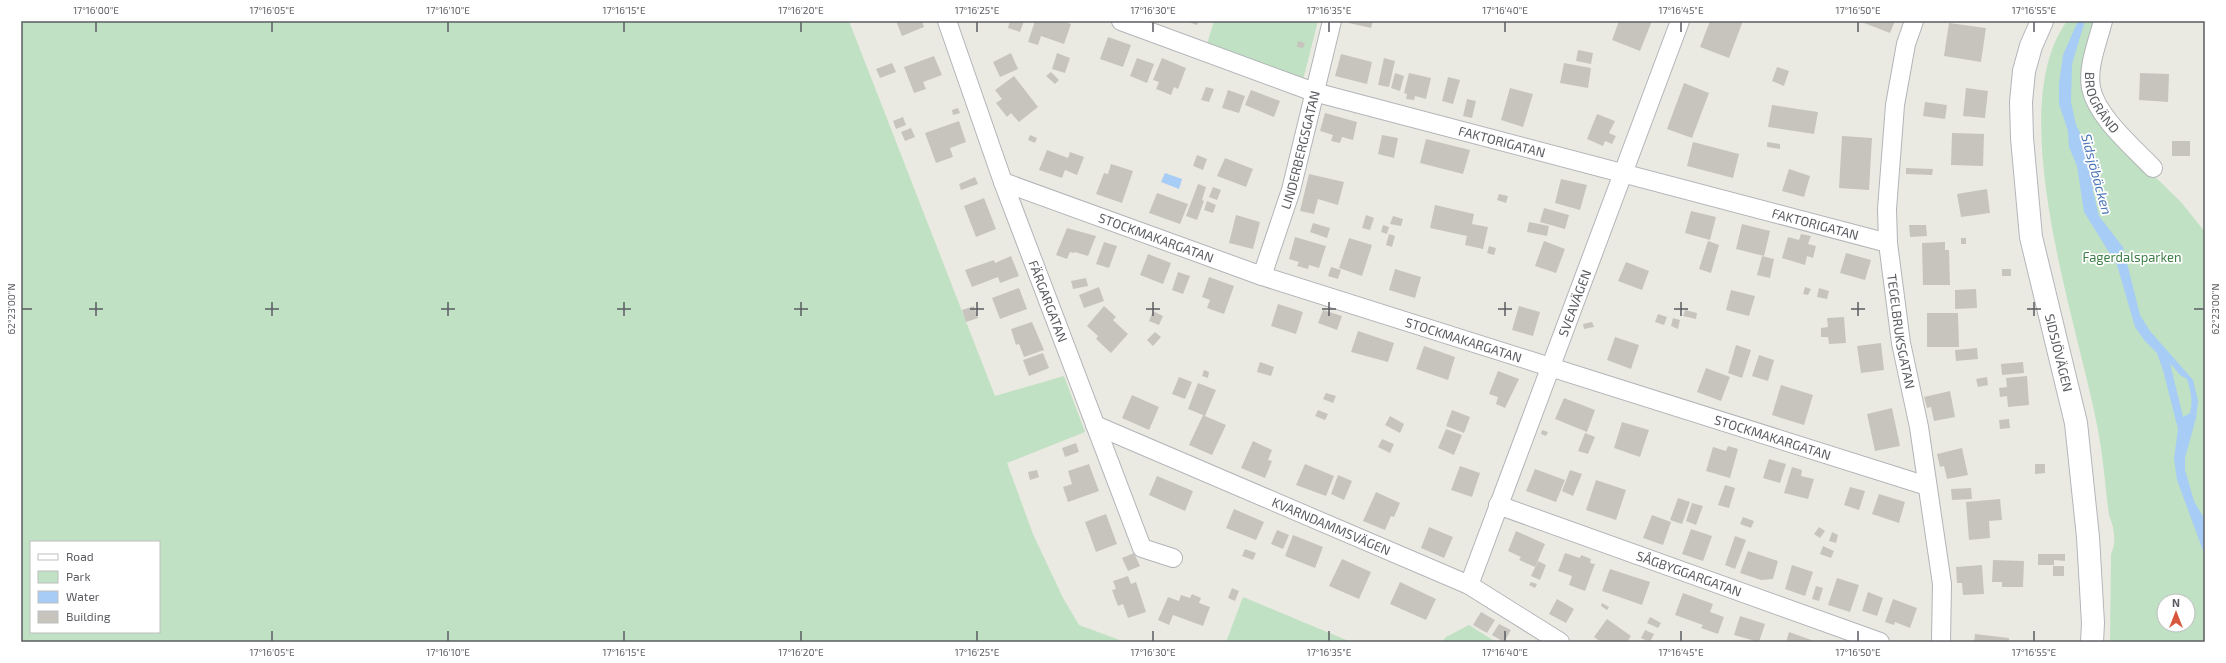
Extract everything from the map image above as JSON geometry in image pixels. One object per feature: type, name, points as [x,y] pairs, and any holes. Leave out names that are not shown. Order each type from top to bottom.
[{"type":"main road","name":"SIDSJÖVÄGEN","points":[[2042,21],[2031,46],[2024,71],[2021,102],[2022,138],[2031,237],[2076,423],[2088,537],[2092,642]]},
{"type":"street","name":"FÄRGARGATAN","points":[[947,21],[1003,182],[1142,548],[1174,558]]},
{"type":"street","name":"FAKTORIGATAN","points":[[1121,21],[1314,92],[1623,172],[1888,243]]},
{"type":"street","name":"LINDERBERGSGATAN","points":[[1262,276],[1291,190],[1332,21]]},
{"type":"street","name":"SVEAVÄGEN","points":[[1468,585],[1549,366],[1680,21]]},
{"type":"street","name":"TEGELBRUKSGATAN","points":[[1914,21],[1906,44],[1895,105],[1887,209],[1888,243],[1901,343],[1919,427],[1942,584],[1941,642]]},
{"type":"street","name":"BROGRÄND","points":[[2103,21],[2091,72],[2091,87],[2097,105],[2120,134],[2153,168]]},
{"type":"street","name":"STOCKMAKARGATAN","points":[[1003,182],[1262,276],[1928,486]]},
{"type":"street","name":"KVARNDAMMSVÄGEN","points":[[1095,425],[1468,585],[1560,642]]},
{"type":"street","name":"SÅGBYGGARGATAN","points":[[1498,505],[1880,642]]},
{"type":"green space","points":[[21,21],[849,21],[995,396],[1064,376],[1085,432],[1007,463],[1033,534],[1063,598],[1079,625],[1125,642],[21,642]]},
{"type":"green space","points":[[1214,21],[1318,21],[1303,80],[1207,44]]},
{"type":"green space","name":"Fagerdalsparken","points":[[2067,21],[2095,21],[2090,40],[2109,132],[2181,202],[2205,232],[2205,642],[2110,642],[2111,554],[2114,545],[2114,534],[2109,515],[2097,425],[2050,218],[2043,161],[2042,107],[2049,60]]},
{"type":"green space","points":[[1243,597],[1351,642],[1226,642]]},
{"type":"green space","points":[[1469,625],[1496,642],[1442,642],[1446,637]]},
{"type":"water","points":[[2078,21],[2085,21],[2072,64],[2071,102],[2076,125],[2090,152],[2093,191],[2099,216],[2123,247],[2140,315],[2150,331],[2193,380],[2198,401],[2196,418],[2185,458],[2185,470],[2194,501],[2205,520],[2205,556],[2177,480],[2174,459],[2178,429],[2163,370],[2157,353],[2145,341],[2135,327],[2117,265],[2084,212],[2077,166],[2069,147],[2068,131],[2059,104],[2059,84],[2063,55]],"holes":[[[2170,363],[2180,375],[2187,379],[2191,400],[2190,413],[2183,417]]]},
{"type":"water","points":[[1165,173],[1182,179],[1179,189],[1161,182]]},
{"type":"building","points":[[896,21],[922,21],[924,27],[902,36]]},
{"type":"building","points":[[1010,21],[1024,21],[1020,32],[1008,28]]},
{"type":"building","points":[[1035,21],[1062,21],[1071,24],[1064,44],[1041,36],[1038,45],[1028,42]]},
{"type":"building","points":[[1186,21],[1199,21],[1197,25]]},
{"type":"building","points":[[1349,21],[1373,21],[1371,28],[1349,23]]},
{"type":"building","points":[[1619,21],[1652,21],[1640,51],[1612,40]]},
{"type":"building","points":[[1710,21],[1743,21],[1729,58],[1700,47]]},
{"type":"building","points":[[1859,21],[1895,21],[1890,33]]},
{"type":"building","points":[[1949,23],[1986,28],[1981,62],[1944,56]]},
{"type":"building","points":[[1108,37],[1131,45],[1123,67],[1100,59]]},
{"type":"building","points":[[1298,41],[1305,43],[1303,48],[1297,47]]},
{"type":"building","points":[[1578,50],[1593,53],[1591,64],[1576,61]]},
{"type":"building","points":[[1011,53],[1018,69],[1000,77],[993,62]]},
{"type":"building","points":[[1057,53],[1070,58],[1065,73],[1052,69]]},
{"type":"building","points":[[1341,54],[1372,62],[1367,84],[1335,76]]},
{"type":"building","points":[[934,56],[942,75],[923,82],[926,89],[914,93],[904,67]]},
{"type":"building","points":[[1137,58],[1154,64],[1147,83],[1130,76]]},
{"type":"building","points":[[1162,58],[1186,68],[1178,89],[1174,87],[1171,95],[1156,89],[1159,82],[1153,80]]},
{"type":"building","points":[[1384,58],[1395,61],[1389,87],[1378,85]]},
{"type":"building","points":[[892,63],[896,72],[880,78],[876,69]]},
{"type":"building","points":[[1564,63],[1591,68],[1588,88],[1560,83]]},
{"type":"building","points":[[1777,67],[1789,71],[1784,86],[1772,81]]},
{"type":"building","points":[[1051,72],[1059,80],[1055,84],[1046,76]]},
{"type":"building","points":[[1395,73],[1404,76],[1400,91],[1391,88]]},
{"type":"building","points":[[1409,73],[1431,78],[1426,99],[1415,96],[1414,100],[1406,99],[1407,94],[1404,93]]},
{"type":"building","points":[[2140,73],[2169,74],[2168,102],[2139,100]]},
{"type":"building","points":[[1014,76],[1038,107],[1019,122],[1011,113],[1007,117],[996,103],[1002,99],[995,90]]},
{"type":"building","points":[[1448,77],[1460,80],[1453,104],[1442,101]]},
{"type":"building","points":[[1684,83],[1709,93],[1692,138],[1667,129]]},
{"type":"building","points":[[1206,87],[1214,89],[1209,102],[1201,100]]},
{"type":"building","points":[[1510,88],[1533,94],[1523,127],[1501,120]]},
{"type":"building","points":[[1966,88],[1988,91],[1985,118],[1963,116]]},
{"type":"building","points":[[1228,90],[1245,96],[1239,113],[1222,108]]},
{"type":"building","points":[[1251,90],[1280,101],[1274,117],[1245,105]]},
{"type":"building","points":[[1467,99],[1476,101],[1472,118],[1463,116]]},
{"type":"building","points":[[1925,102],[1947,105],[1945,119],[1923,116]]},
{"type":"building","points":[[1772,105],[1818,112],[1814,134],[1768,127]]},
{"type":"building","points":[[958,108],[960,113],[953,115],[952,110]]},
{"type":"building","points":[[1325,113],[1357,122],[1353,140],[1342,137],[1340,143],[1331,141],[1333,135],[1320,131]]},
{"type":"building","points":[[1597,114],[1615,121],[1609,133],[1616,136],[1612,144],[1605,141],[1603,146],[1587,139]]},
{"type":"building","points":[[903,117],[906,125],[896,129],[893,121]]},
{"type":"building","points":[[959,121],[966,142],[950,148],[953,157],[936,163],[925,133]]},
{"type":"building","points":[[911,128],[915,137],[905,141],[901,132]]},
{"type":"building","points":[[1952,133],[1984,134],[1983,166],[1951,165]]},
{"type":"building","points":[[1030,135],[1037,138],[1035,143],[1028,140]]},
{"type":"building","points":[[1382,135],[1398,138],[1394,158],[1378,154]]},
{"type":"building","points":[[1842,136],[1872,138],[1869,190],[1839,188]]},
{"type":"building","points":[[1426,139],[1470,150],[1463,174],[1420,163]]},
{"type":"building","points":[[2172,141],[2190,141],[2190,156],[2172,156]]},
{"type":"building","points":[[1693,142],[1739,154],[1733,178],[1687,166]]},
{"type":"building","points":[[1767,142],[1780,144],[1780,149],[1767,147]]},
{"type":"building","points":[[1047,150],[1068,158],[1070,152],[1084,157],[1077,175],[1065,170],[1062,178],[1039,170]]},
{"type":"building","points":[[1197,155],[1207,159],[1203,170],[1193,166]]},
{"type":"building","points":[[1225,158],[1253,169],[1246,187],[1217,176]]},
{"type":"building","points":[[1111,164],[1133,171],[1122,203],[1096,194],[1104,173],[1108,174]]},
{"type":"building","points":[[1906,168],[1933,169],[1932,175],[1906,174]]},
{"type":"building","points":[[1789,169],[1810,176],[1804,197],[1782,191]]},
{"type":"building","points":[[1309,174],[1344,182],[1338,205],[1318,199],[1314,214],[1300,211]]},
{"type":"building","points":[[975,177],[978,184],[961,190],[959,184]]},
{"type":"building","points":[[1561,179],[1587,185],[1580,210],[1555,203]]},
{"type":"building","points":[[1198,184],[1206,187],[1202,200],[1204,201],[1197,220],[1186,216]]},
{"type":"building","points":[[1213,187],[1221,190],[1217,200],[1209,197]]},
{"type":"building","points":[[1987,189],[1990,213],[1961,217],[1957,194]]},
{"type":"building","points":[[1157,193],[1188,204],[1180,224],[1149,213]]},
{"type":"building","points":[[1499,194],[1508,196],[1506,203],[1497,200]]},
{"type":"building","points":[[984,198],[996,229],[976,237],[964,206]]},
{"type":"building","points":[[1207,201],[1216,205],[1213,213],[1204,210]]},
{"type":"building","points":[[1435,205],[1474,214],[1472,224],[1488,227],[1483,249],[1465,245],[1467,236],[1430,228]]},
{"type":"building","points":[[1544,208],[1569,215],[1565,229],[1540,222]]},
{"type":"building","points":[[1691,211],[1716,217],[1710,240],[1685,233]]},
{"type":"building","points":[[1236,215],[1260,222],[1253,249],[1229,243]]},
{"type":"building","points":[[1366,215],[1374,218],[1370,230],[1362,228]]},
{"type":"building","points":[[1393,216],[1403,219],[1401,226],[1390,224]]},
{"type":"building","points":[[1529,222],[1549,226],[1547,236],[1527,232]]},
{"type":"building","points":[[1313,223],[1330,228],[1327,238],[1310,232]]},
{"type":"building","points":[[1742,224],[1770,231],[1764,256],[1736,249]]},
{"type":"building","points":[[1383,225],[1389,227],[1387,234],[1381,232]]},
{"type":"building","points":[[1909,225],[1926,225],[1927,236],[1910,237]]},
{"type":"building","points":[[1067,228],[1096,236],[1088,256],[1070,252],[1067,259],[1056,255]]},
{"type":"building","points":[[1389,234],[1395,236],[1392,247],[1386,245]]},
{"type":"building","points":[[1801,234],[1811,236],[1808,244],[1816,246],[1813,258],[1807,256],[1805,265],[1782,258],[1788,237],[1799,240]]},
{"type":"building","points":[[1295,237],[1326,246],[1319,268],[1309,265],[1308,269],[1297,266],[1299,262],[1289,259]]},
{"type":"building","points":[[1349,238],[1372,245],[1362,276],[1339,268]]},
{"type":"building","points":[[1961,238],[1966,238],[1966,244],[1961,244]]},
{"type":"building","points":[[1544,241],[1565,249],[1556,273],[1535,266]]},
{"type":"building","points":[[1708,241],[1719,245],[1711,273],[1699,269]]},
{"type":"building","points":[[1104,242],[1117,246],[1109,268],[1096,264]]},
{"type":"building","points":[[1945,242],[1945,250],[1949,250],[1950,285],[1923,285],[1922,243]]},
{"type":"building","points":[[1489,246],[1496,248],[1494,255],[1487,253]]},
{"type":"building","points":[[1846,253],[1871,260],[1865,280],[1840,273]]},
{"type":"building","points":[[1148,254],[1171,263],[1163,284],[1140,275]]},
{"type":"building","points":[[1011,256],[1019,276],[1000,283],[998,277],[972,287],[965,270],[994,260],[995,263]]},
{"type":"building","points":[[1762,256],[1774,259],[1770,278],[1757,275]]},
{"type":"building","points":[[1626,262],[1649,271],[1642,290],[1618,281]]},
{"type":"building","points":[[1331,267],[1341,270],[1338,279],[1328,276]]},
{"type":"building","points":[[1395,269],[1421,277],[1415,298],[1389,290]]},
{"type":"building","points":[[2002,269],[2011,269],[2011,276],[2002,276]]},
{"type":"building","points":[[1178,272],[1190,276],[1183,294],[1172,290]]},
{"type":"building","points":[[1209,277],[1234,286],[1224,314],[1207,308],[1210,300],[1202,297]]},
{"type":"building","points":[[1086,278],[1088,286],[1073,289],[1071,281]]},
{"type":"building","points":[[1099,287],[1104,301],[1084,308],[1079,295]]},
{"type":"building","points":[[1805,287],[1811,289],[1808,295],[1803,294]]},
{"type":"building","points":[[1019,288],[1027,309],[1000,319],[992,298]]},
{"type":"building","points":[[1819,288],[1829,291],[1827,299],[1817,297]]},
{"type":"building","points":[[1976,289],[1977,308],[1955,309],[1955,290]]},
{"type":"building","points":[[1731,290],[1755,296],[1749,316],[1726,310]]},
{"type":"building","points":[[1278,304],[1303,312],[1296,334],[1271,326]]},
{"type":"building","points":[[974,306],[978,318],[966,322],[962,310]]},
{"type":"building","points":[[1104,306],[1116,317],[1113,320],[1128,334],[1111,353],[1096,339],[1098,336],[1087,326]]},
{"type":"building","points":[[1519,306],[1540,312],[1533,336],[1512,330]]},
{"type":"building","points":[[1323,310],[1342,316],[1337,330],[1318,323]]},
{"type":"building","points":[[1685,310],[1697,313],[1696,319],[1683,316]]},
{"type":"building","points":[[1153,311],[1163,316],[1159,325],[1149,321]]},
{"type":"building","points":[[1927,313],[1958,313],[1959,347],[1927,347]]},
{"type":"building","points":[[1658,314],[1667,317],[1664,325],[1655,322]]},
{"type":"building","points":[[1844,317],[1846,343],[1829,344],[1828,337],[1821,337],[1821,328],[1828,327],[1827,318]]},
{"type":"building","points":[[1673,318],[1680,320],[1678,329],[1671,326]]},
{"type":"building","points":[[1032,322],[1044,350],[1024,357],[1019,344],[1016,345],[1011,329]]},
{"type":"building","points":[[1592,322],[1594,327],[1584,329],[1583,324]]},
{"type":"building","points":[[1358,331],[1394,343],[1388,362],[1351,352]]},
{"type":"building","points":[[1155,332],[1161,337],[1153,346],[1147,340]]},
{"type":"building","points":[[1615,337],[1639,345],[1631,369],[1607,360]]},
{"type":"building","points":[[1881,343],[1884,370],[1861,373],[1857,346]]},
{"type":"building","points":[[1736,345],[1751,350],[1742,378],[1728,373]]},
{"type":"building","points":[[1424,346],[1455,357],[1448,380],[1416,369]]},
{"type":"building","points":[[1977,348],[1978,359],[1956,361],[1955,350]]},
{"type":"building","points":[[1043,353],[1049,368],[1029,376],[1023,360]]},
{"type":"building","points":[[1759,355],[1774,360],[1768,381],[1752,376]]},
{"type":"building","points":[[1260,362],[1274,367],[1271,376],[1257,372]]},
{"type":"building","points":[[2023,362],[2024,373],[2002,375],[2001,364]]},
{"type":"building","points":[[1706,368],[1730,377],[1721,401],[1697,392]]},
{"type":"building","points":[[1204,370],[1209,372],[1208,378],[1202,376]]},
{"type":"building","points":[[1498,371],[1519,379],[1505,408],[1496,404],[1498,397],[1489,394]]},
{"type":"building","points":[[2027,376],[2029,405],[2008,407],[2007,396],[2000,397],[1999,388],[2007,387],[2006,378]]},
{"type":"building","points":[[1179,377],[1192,382],[1185,399],[1172,394]]},
{"type":"building","points":[[1987,377],[1988,385],[1978,387],[1976,379]]},
{"type":"building","points":[[1198,383],[1216,390],[1205,416],[1226,425],[1212,455],[1189,445],[1203,415],[1188,409]]},
{"type":"building","points":[[1781,385],[1813,395],[1804,425],[1772,415]]},
{"type":"building","points":[[1950,391],[1955,417],[1934,421],[1931,407],[1927,408],[1924,397]]},
{"type":"building","points":[[1326,393],[1336,396],[1333,403],[1323,399]]},
{"type":"building","points":[[1132,395],[1159,407],[1149,430],[1122,418]]},
{"type":"building","points":[[1564,398],[1595,410],[1587,432],[1555,419]]},
{"type":"building","points":[[1892,408],[1900,446],[1875,451],[1867,414]]},
{"type":"building","points":[[1318,410],[1328,414],[1325,420],[1315,416]]},
{"type":"building","points":[[1452,410],[1470,417],[1464,433],[1446,426]]},
{"type":"building","points":[[1390,416],[1404,424],[1400,433],[1385,425]]},
{"type":"building","points":[[2009,419],[2010,428],[2000,429],[1999,420]]},
{"type":"building","points":[[1622,422],[1649,430],[1640,457],[1614,448]]},
{"type":"building","points":[[1446,429],[1462,435],[1454,455],[1438,448]]},
{"type":"building","points":[[1542,430],[1548,432],[1546,436],[1541,434]]},
{"type":"building","points":[[1585,433],[1595,437],[1588,454],[1578,451]]},
{"type":"building","points":[[1382,439],[1394,444],[1390,453],[1378,447]]},
{"type":"building","points":[[1253,441],[1272,450],[1268,460],[1272,461],[1265,478],[1241,468]]},
{"type":"building","points":[[1076,443],[1079,452],[1065,457],[1062,448]]},
{"type":"building","points":[[1728,446],[1738,449],[1730,478],[1706,471],[1713,447],[1726,451]]},
{"type":"building","points":[[1962,448],[1968,475],[1947,479],[1944,466],[1940,467],[1937,454]]},
{"type":"building","points":[[1769,459],[1786,464],[1780,483],[1763,478]]},
{"type":"building","points":[[1089,464],[1099,491],[1068,502],[1063,487],[1072,484],[1068,471]]},
{"type":"building","points":[[1305,464],[1334,476],[1326,496],[1296,485]]},
{"type":"building","points":[[2035,464],[2045,464],[2045,473],[2035,474]]},
{"type":"building","points":[[1460,466],[1480,473],[1472,497],[1451,490]]},
{"type":"building","points":[[1792,467],[1802,470],[1801,476],[1814,479],[1808,499],[1784,493]]},
{"type":"building","points":[[1535,469],[1565,480],[1556,502],[1526,491]]},
{"type":"building","points":[[1037,470],[1039,477],[1030,480],[1028,472]]},
{"type":"building","points":[[1570,470],[1582,474],[1573,496],[1562,491]]},
{"type":"building","points":[[1338,475],[1352,481],[1344,500],[1331,494]]},
{"type":"building","points":[[1157,476],[1193,491],[1185,511],[1149,495]]},
{"type":"building","points":[[1596,480],[1626,490],[1616,520],[1586,510]]},
{"type":"building","points":[[1725,485],[1735,488],[1729,508],[1718,505]]},
{"type":"building","points":[[1850,487],[1865,491],[1859,510],[1844,505]]},
{"type":"building","points":[[1971,488],[1972,499],[1952,500],[1951,489]]},
{"type":"building","points":[[1376,492],[1400,503],[1394,517],[1391,516],[1385,530],[1363,521]]},
{"type":"building","points":[[1879,494],[1905,502],[1899,523],[1872,514]]},
{"type":"building","points":[[1678,498],[1690,502],[1682,524],[1670,520]]},
{"type":"building","points":[[2000,499],[2002,520],[1989,521],[1990,538],[1969,540],[1966,502]]},
{"type":"building","points":[[1692,503],[1703,506],[1696,525],[1686,521]]},
{"type":"building","points":[[1234,509],[1264,522],[1256,540],[1226,528]]},
{"type":"building","points":[[1106,514],[1117,544],[1096,552],[1085,522]]},
{"type":"building","points":[[1652,515],[1671,522],[1663,545],[1643,538]]},
{"type":"building","points":[[1743,517],[1754,521],[1751,528],[1740,524]]},
{"type":"building","points":[[1429,527],[1453,537],[1444,558],[1421,548]]},
{"type":"building","points":[[1819,527],[1825,531],[1820,538],[1814,534]]},
{"type":"building","points":[[1691,529],[1712,536],[1703,561],[1682,554]]},
{"type":"building","points":[[1277,530],[1289,535],[1283,549],[1271,544]]},
{"type":"building","points":[[1516,531],[1545,544],[1535,567],[1519,560],[1521,557],[1508,551]]},
{"type":"building","points":[[1832,532],[1838,535],[1836,543],[1829,541]]},
{"type":"building","points":[[1293,535],[1323,547],[1315,568],[1285,556]]},
{"type":"building","points":[[1735,536],[1746,540],[1735,569],[1725,565]]},
{"type":"building","points":[[1823,546],[1834,551],[1831,558],[1820,554]]},
{"type":"building","points":[[1245,549],[1256,553],[1253,560],[1242,556]]},
{"type":"building","points":[[1748,551],[1778,561],[1773,579],[1761,580],[1740,573]]},
{"type":"building","points":[[1134,553],[1140,566],[1128,571],[1122,558]]},
{"type":"building","points":[[1565,553],[1580,558],[1581,555],[1591,559],[1590,563],[1595,564],[1585,591],[1569,585],[1572,576],[1558,571]]},
{"type":"building","points":[[2038,554],[2065,554],[2065,561],[2054,560],[2054,565],[2038,565]]},
{"type":"building","points":[[1342,559],[1371,572],[1359,599],[1329,586]]},
{"type":"building","points":[[1993,560],[2024,561],[2023,587],[2002,587],[2002,582],[1992,582]]},
{"type":"building","points":[[1538,561],[1546,565],[1540,580],[1531,576]]},
{"type":"building","points":[[1792,565],[1813,572],[1805,596],[1785,589]]},
{"type":"building","points":[[1982,565],[1984,594],[1963,595],[1962,583],[1957,583],[1956,567]]},
{"type":"building","points":[[2053,566],[2064,566],[2064,576],[2053,576]]},
{"type":"building","points":[[1610,569],[1650,582],[1642,605],[1602,591]]},
{"type":"building","points":[[1128,576],[1131,584],[1136,582],[1146,612],[1128,618],[1123,604],[1118,606],[1112,590],[1116,589],[1113,581]]},
{"type":"building","points":[[1837,578],[1859,585],[1850,612],[1828,605]]},
{"type":"building","points":[[1400,582],[1436,599],[1426,620],[1390,604]]},
{"type":"building","points":[[1531,582],[1537,584],[1535,588],[1529,585]]},
{"type":"building","points":[[1816,586],[1823,588],[1819,601],[1812,599]]},
{"type":"building","points":[[1232,588],[1239,591],[1235,601],[1228,598]]},
{"type":"building","points":[[1868,592],[1883,598],[1877,616],[1862,611]]},
{"type":"building","points":[[1683,593],[1713,604],[1710,612],[1724,617],[1718,634],[1701,628],[1703,625],[1675,615]]},
{"type":"building","points":[[1192,594],[1201,598],[1199,603],[1210,607],[1203,626],[1173,615],[1169,625],[1158,620],[1168,597],[1179,601],[1181,595],[1190,598]]},
{"type":"building","points":[[1557,599],[1574,609],[1566,623],[1549,614]]},
{"type":"building","points":[[1893,599],[1917,608],[1910,628],[1895,622],[1894,625],[1885,622]]},
{"type":"building","points":[[1602,603],[1609,607],[1607,610],[1601,606]]},
{"type":"building","points":[[1481,612],[1495,620],[1487,633],[1473,625]]},
{"type":"building","points":[[1740,616],[1765,624],[1759,642],[1734,635]]},
{"type":"building","points":[[1650,617],[1661,623],[1658,628],[1647,623]]},
{"type":"building","points":[[1607,619],[1631,636],[1627,642],[1601,642],[1594,637]]},
{"type":"building","points":[[1499,624],[1511,630],[1504,642],[1492,635]]},
{"type":"building","points":[[1645,630],[1654,634],[1650,642],[1641,638]]},
{"type":"building","points":[[1789,632],[1814,641],[1814,642],[1786,642]]},
{"type":"building","points":[[1975,634],[2009,638],[2009,642],[1974,642]]},
{"type":"water label","name":"Sidsjöbäcken","points":[[2097,174]]}]
